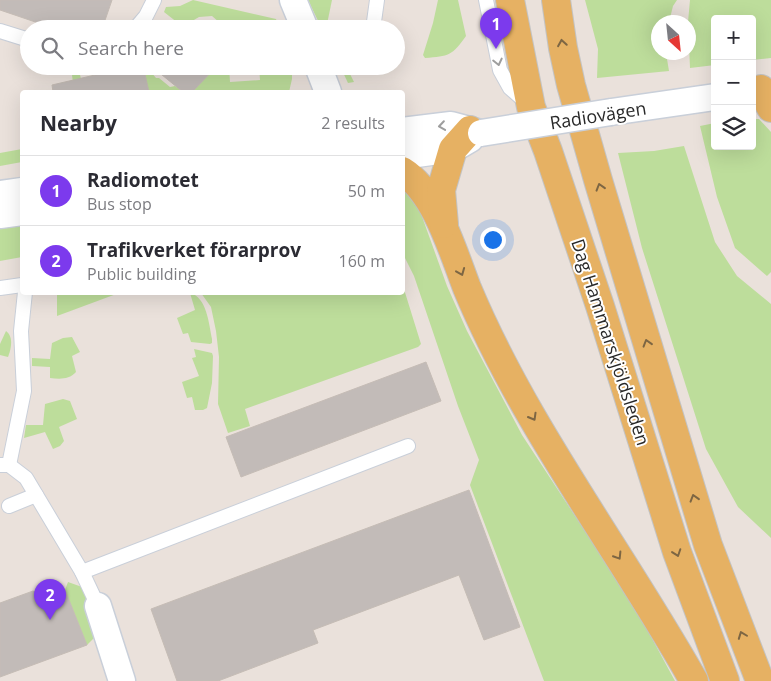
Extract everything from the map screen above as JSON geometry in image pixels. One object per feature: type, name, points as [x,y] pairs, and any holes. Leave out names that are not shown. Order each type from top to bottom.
[{"type":"main road","name":"Dag Hammarskjöldsleden","points":[[510,0],[532,107],[600,306],[677,552],[725,681]]},
{"type":"main road","name":"Dag Hammarskjöldsleden","points":[[556,0],[571,86],[598,180],[708,545],[760,681]]},
{"type":"main road","points":[[444,226],[441,190],[468,137]]},
{"type":"main road","points":[[405,173],[418,184],[444,226],[471,296],[523,400],[551,449],[646,600],[694,681]]},
{"type":"street","points":[[293,0],[301,20]]},
{"type":"street","points":[[321,75],[327,90]]},
{"type":"street","name":"Radiovägen","points":[[405,155],[468,137],[711,98]]},
{"type":"street","points":[[405,131],[451,125],[468,137]]},
{"type":"street","points":[[0,194],[20,191]]},
{"type":"street","points":[[0,215],[20,212]]},
{"type":"street","points":[[98,606],[122,681]]},
{"type":"lane","points":[[143,20],[154,0]]},
{"type":"lane","points":[[374,20],[377,0]]},
{"type":"lane","points":[[486,0],[500,70],[510,88],[532,107]]},
{"type":"lane","points":[[0,31],[20,37]]},
{"type":"lane","points":[[0,288],[20,285]]},
{"type":"lane","points":[[25,295],[21,332],[24,391],[5,465],[26,478],[82,572],[98,606]]},
{"type":"lane","points":[[82,572],[408,446]]},
{"type":"lane","points":[[8,506],[36,495]]},
{"type":"green space","points":[[193,0],[276,20],[217,20],[212,16],[199,17],[194,20],[174,20],[164,12],[166,7],[180,6]]},
{"type":"green space","points":[[308,0],[332,0],[328,20],[318,20]]},
{"type":"green space","points":[[438,0],[458,0],[466,36],[457,48],[449,54],[425,58],[423,55]]},
{"type":"green space","points":[[585,0],[677,0],[671,15],[651,15],[651,60],[667,60],[669,71],[597,78],[598,49]]},
{"type":"green space","points":[[690,0],[771,0],[771,58],[756,60],[756,15],[711,15],[711,65],[690,68],[690,60],[696,60],[696,15],[689,15]]},
{"type":"green space","points":[[72,75],[80,75],[84,90],[74,90]]},
{"type":"green space","points":[[145,75],[154,75],[170,87],[175,86],[180,90],[149,90]]},
{"type":"green space","points":[[208,75],[230,75],[230,82],[260,80],[260,75],[292,75],[289,90],[194,90]]},
{"type":"green space","points":[[344,75],[350,75],[354,82],[348,83]]},
{"type":"green space","points":[[756,119],[759,119],[771,132],[771,272],[767,276],[735,248],[717,197],[700,126],[711,124],[711,150],[756,150]]},
{"type":"green space","points":[[684,146],[715,242],[737,276],[771,304],[771,538],[738,507],[706,449],[642,248],[618,153],[654,151]]},
{"type":"green space","points":[[20,149],[20,162],[0,166],[0,153]]},
{"type":"green space","points":[[405,192],[420,211],[447,286],[467,331],[522,435],[636,609],[675,681],[544,681],[470,485],[479,460],[458,406],[414,276],[405,258]]},
{"type":"green space","points":[[20,224],[20,257],[0,261],[0,227]]},
{"type":"green space","points":[[405,292],[421,344],[418,347],[245,409],[250,426],[228,433],[218,404],[219,357],[211,307],[202,295],[405,295]]},
{"type":"green space","points":[[57,295],[114,295],[57,316]]},
{"type":"green space","points":[[191,295],[196,296],[204,306],[212,339],[210,344],[191,342],[188,333],[183,334],[177,318],[195,310]]},
{"type":"green space","points":[[6,331],[11,340],[8,357],[0,355],[0,344]]},
{"type":"green space","points":[[72,337],[80,352],[72,356],[76,372],[73,375],[57,379],[50,378],[50,367],[32,366],[32,358],[50,359],[52,343],[63,338]]},
{"type":"green space","points":[[194,349],[212,353],[213,356],[212,383],[207,408],[203,410],[195,410],[192,397],[187,398],[182,382],[199,376],[192,358],[196,357]]},
{"type":"green space","points":[[63,399],[70,401],[77,419],[59,427],[64,441],[60,446],[53,449],[45,432],[24,438],[26,425],[43,425],[45,404]]},
{"type":"green space","points":[[68,582],[82,587],[90,607],[96,636],[87,645],[65,590]]},
{"type":"building","points":[[0,0],[112,0],[105,20],[29,20],[0,10]]},
{"type":"building","points":[[95,75],[145,75],[149,90],[53,90],[52,85]]},
{"type":"building","points":[[162,75],[208,75],[194,90],[181,90]]},
{"type":"building","points":[[426,362],[441,401],[241,477],[226,437]]},
{"type":"building","points":[[469,490],[520,627],[484,640],[459,575],[313,630],[318,643],[218,681],[177,681],[151,609]]},
{"type":"building","points":[[54,583],[65,590],[87,645],[0,677],[0,603],[33,591],[45,597]]},
{"type":"place","name":"Radiomotet","points":[[496,49]]},
{"type":"place","name":"Trafikverket förarprov","points":[[50,620]]}]
